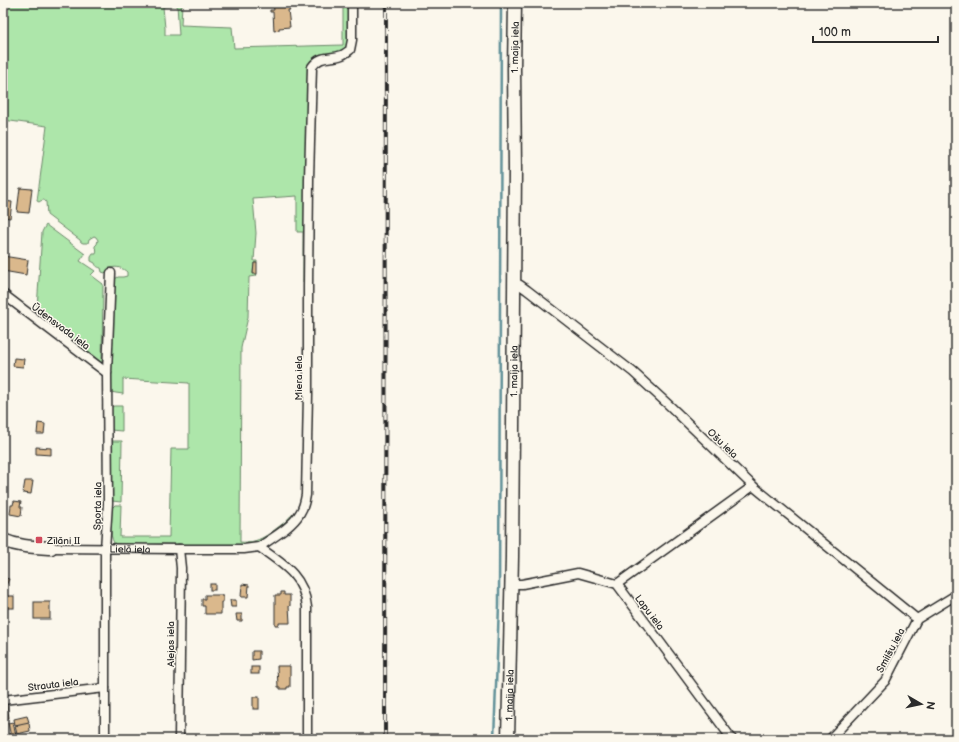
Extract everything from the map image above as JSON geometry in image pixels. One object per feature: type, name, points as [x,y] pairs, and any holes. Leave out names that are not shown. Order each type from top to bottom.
[{"type":"street","name":"Miera iela","points":[[259,547],[297,518],[301,512],[306,495],[309,179],[312,67],[316,62],[323,58],[343,55],[350,50],[352,40],[352,3]]},
{"type":"street","name":"1. maija iela","points":[[508,739],[514,282],[515,3]]},
{"type":"street","name":"Sporta iela","points":[[105,739],[105,549],[108,503],[107,373],[111,273]]},
{"type":"street","name":"Ošu iela","points":[[514,282],[527,290],[633,372],[753,486],[917,619]]},
{"type":"street","name":"Ūdensvada iela","points":[[3,294],[107,373]]},
{"type":"street","points":[[511,584],[522,584],[578,573],[617,584],[753,486]]},
{"type":"street","name":"Lielā iela","points":[[3,540],[20,546],[52,548],[244,549],[259,547]]},
{"type":"street","points":[[259,547],[278,560],[293,573],[299,581],[306,598],[307,739]]},
{"type":"street","name":"Alejas iela","points":[[179,549],[181,568],[179,739]]},
{"type":"street","name":"Lapu iela","points":[[617,584],[732,739]]},
{"type":"street","points":[[917,619],[956,595]]},
{"type":"street","name":"Smilšu iela","points":[[830,739],[885,682],[917,619]]},
{"type":"street","name":"Strauta iela","points":[[3,700],[105,688]]},
{"type":"green space","points":[[3,3],[182,3],[181,25],[232,27],[234,48],[343,45],[343,3],[350,3],[350,38],[347,48],[340,52],[317,57],[305,280],[303,282],[303,232],[297,232],[297,196],[253,199],[256,233],[254,261],[257,261],[257,263],[254,263],[253,273],[257,274],[256,276],[249,277],[248,317],[241,348],[240,542],[253,541],[264,537],[292,515],[297,513],[289,522],[272,535],[255,543],[240,545],[160,544],[130,546],[114,543],[111,536],[111,527],[112,508],[115,505],[121,505],[120,537],[169,537],[171,449],[189,449],[189,383],[123,379],[123,394],[111,392],[109,388],[114,282],[118,277],[127,276],[127,272],[121,268],[113,267],[105,273],[102,272],[101,268],[96,266],[95,263],[91,261],[91,257],[93,254],[96,254],[97,250],[95,248],[98,240],[96,237],[94,236],[89,239],[88,243],[81,242],[47,215],[45,201],[37,201],[47,126],[3,120]],"holes":[[[177,5],[179,35],[165,35],[163,7]]]},
{"type":"green space","points":[[46,225],[85,254],[80,261],[95,271],[91,275],[103,284],[102,363],[37,309],[42,232]]},
{"type":"green space","points":[[122,406],[122,431],[110,430],[111,407]]},
{"type":"green space","points":[[110,441],[122,441],[121,502],[112,501],[110,497]]},
{"type":"building","points":[[273,3],[290,3],[290,10],[288,10],[290,27],[279,28],[279,30],[274,31],[273,12],[270,12],[270,10],[274,10]]},
{"type":"building","points":[[20,188],[32,189],[29,213],[17,212]]},
{"type":"building","points":[[3,201],[12,202],[10,218],[3,217]]},
{"type":"building","points":[[3,256],[28,260],[26,275],[3,271]]},
{"type":"building","points":[[254,263],[257,263],[257,274],[253,274]]},
{"type":"building","points":[[14,358],[24,359],[23,367],[13,366]]},
{"type":"building","points":[[3,407],[7,408],[6,417],[3,417]]},
{"type":"building","points":[[38,423],[45,424],[44,434],[37,434]]},
{"type":"building","points":[[36,447],[51,448],[51,455],[36,454]]},
{"type":"building","points":[[25,481],[33,481],[31,494],[23,493]]},
{"type":"building","points":[[14,501],[21,502],[21,516],[10,514],[11,505],[13,505]]},
{"type":"building","points":[[3,577],[9,579],[4,590],[3,590]]},
{"type":"building","points":[[210,584],[215,584],[215,590],[210,590]]},
{"type":"building","points":[[242,584],[249,585],[248,597],[241,597]]},
{"type":"building","points":[[281,592],[284,592],[284,595],[290,595],[290,623],[279,623],[279,625],[275,625],[275,595],[281,595]]},
{"type":"building","points":[[205,595],[223,596],[223,602],[221,602],[221,614],[205,614],[205,606],[202,606],[202,599],[205,599]]},
{"type":"building","points":[[3,596],[14,596],[14,608],[3,608]]},
{"type":"building","points":[[230,600],[236,600],[236,607],[231,607]]},
{"type":"building","points":[[34,602],[50,602],[50,619],[34,619]]},
{"type":"building","points":[[236,614],[242,614],[242,621],[237,621]]},
{"type":"building","points":[[252,651],[259,651],[259,659],[252,660]]},
{"type":"building","points":[[277,666],[290,666],[290,687],[287,687],[287,689],[280,689],[280,687],[278,687]]},
{"type":"building","points":[[251,667],[259,667],[259,674],[251,674]]},
{"type":"building","points":[[253,697],[259,697],[259,709],[253,709]]},
{"type":"building","points":[[3,705],[7,705],[9,718],[3,718]]},
{"type":"building","points":[[27,716],[29,722],[15,725],[14,719]]},
{"type":"building","points":[[13,722],[16,736],[11,737],[8,723]]},
{"type":"building","points":[[29,723],[30,731],[17,734],[15,726]]},
{"type":"waterway","points":[[494,739],[499,605],[501,3]]},
{"type":"railway","points":[[385,739],[386,3]]},
{"type":"place","name":"Zīlāni II","points":[[39,540]]}]
